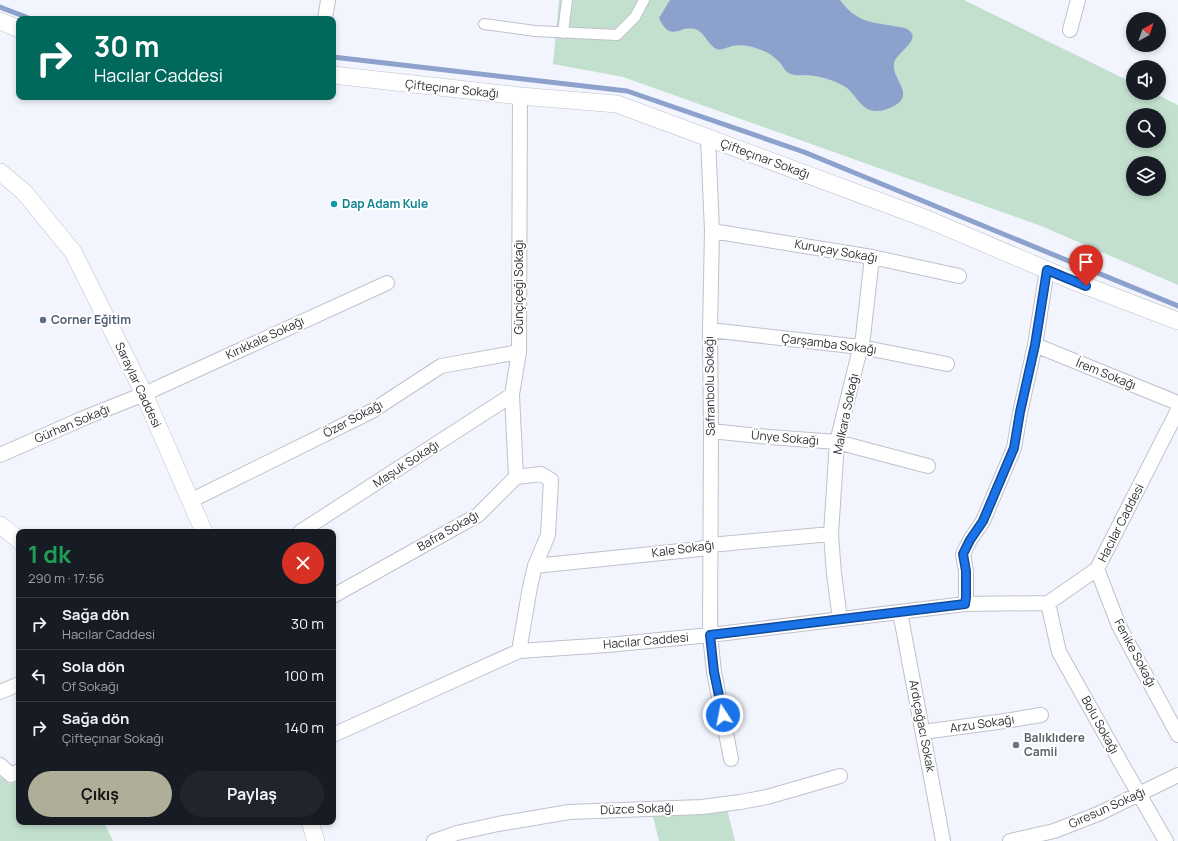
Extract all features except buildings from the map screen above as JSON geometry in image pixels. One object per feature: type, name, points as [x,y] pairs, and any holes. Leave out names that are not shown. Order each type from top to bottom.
[{"type":"street","points":[[325,16],[328,0]]},
{"type":"street","points":[[563,33],[567,0]]},
{"type":"street","points":[[484,24],[535,31],[617,35],[635,17],[644,0]]},
{"type":"street","points":[[1070,30],[1078,0]]},
{"type":"street","points":[[0,21],[16,28]]},
{"type":"street","name":"Çifteçınar Sokağı","points":[[336,75],[520,96],[618,104],[927,219],[1047,270],[1178,321]]},
{"type":"street","name":"Günçiçeği Sokağı","points":[[516,477],[512,396],[519,352],[520,96]]},
{"type":"street","name":"Safranbolu Sokağı","points":[[708,138],[712,231],[710,330],[710,635],[714,672],[731,759]]},
{"type":"street","name":"Saraylar Caddesi","points":[[0,172],[24,192],[73,252],[144,394],[203,529]]},
{"type":"street","name":"Kuruçay Sokağı","points":[[712,231],[872,257],[959,276]]},
{"type":"street","name":"Malkara Sokağı","points":[[840,619],[834,574],[831,534],[837,442],[863,337],[872,257]]},
{"type":"street","points":[[965,604],[966,571],[963,554],[970,540],[983,521],[1014,448],[1020,412],[1035,345],[1047,270]]},
{"type":"street","name":"Kırıkkale Sokağı","points":[[144,394],[387,283]]},
{"type":"street","name":"Çarşamba Sokağı","points":[[710,330],[860,346],[947,364]]},
{"type":"street","name":"İrem Sokağı","points":[[1035,345],[1178,403]]},
{"type":"street","name":"Özer Sokağı","points":[[190,501],[372,411],[441,366],[519,352]]},
{"type":"street","name":"Gürhan Sokağı","points":[[0,455],[84,418],[144,394]]},
{"type":"street","name":"Maşuk Sokağı","points":[[305,529],[512,396]]},
{"type":"street","name":"Hacılar Caddesi","points":[[336,734],[519,651],[608,645],[710,635],[965,604],[1048,603],[1097,569],[1178,410]]},
{"type":"street","name":"Ünye Sokağı","points":[[711,431],[837,442],[928,466]]},
{"type":"street","points":[[516,477],[541,474],[551,480],[548,535],[535,566],[519,651]]},
{"type":"street","name":"Bafra Sokağı","points":[[336,594],[478,515],[516,477]]},
{"type":"street","points":[[0,525],[16,538]]},
{"type":"street","name":"Kale Sokağı","points":[[535,566],[700,549],[710,545],[831,534]]},
{"type":"street","name":"Fenike Sokağı","points":[[1097,569],[1119,626],[1178,735]]},
{"type":"street","name":"Bolu Sokağı","points":[[1048,603],[1059,652],[1166,841]]},
{"type":"street","name":"Ardıçağacı Sokak","points":[[900,612],[943,841]]},
{"type":"street","points":[[0,692],[16,685]]},
{"type":"street","name":"Arzu Sokağı","points":[[923,732],[1041,715]]},
{"type":"street","points":[[0,765],[11,774],[16,772]]},
{"type":"street","name":"Gıresun Sokağı","points":[[1010,841],[1054,831],[1098,814],[1178,774]]},
{"type":"street","name":"Düzce Sokağı","points":[[434,841],[457,833],[498,824],[569,812],[702,807],[740,802],[767,797],[840,776]]},
{"type":"street","points":[[311,825],[316,841]]},
{"type":"green space","points":[[559,0],[964,0],[1126,80],[1126,100],[1166,99],[1178,105],[1178,285],[1041,226],[623,77],[553,64]]},
{"type":"green space","points":[[0,776],[10,784],[16,782],[16,825],[105,825],[113,841],[0,841]]},
{"type":"green space","points":[[727,809],[735,841],[659,841],[652,813]]},
{"type":"water","points":[[670,0],[840,0],[847,8],[862,19],[869,22],[905,28],[911,32],[913,36],[912,40],[896,58],[894,63],[894,69],[903,91],[903,96],[900,101],[890,108],[881,111],[872,111],[863,106],[843,85],[822,77],[795,75],[789,73],[769,54],[754,47],[735,45],[719,49],[711,45],[701,33],[695,29],[690,28],[672,32],[663,26],[659,18]]},
{"type":"waterway","points":[[0,7],[23,16]]},
{"type":"waterway","points":[[336,57],[627,91],[804,152],[1178,306]]},
{"type":"place","name":"Dap Adam Kule","points":[[334,204]]},
{"type":"place","name":"Corner Eğitim","points":[[43,320]]},
{"type":"place","name":"Balıklıdere Camii","points":[[1016,745]]},
{"type":"route","points":[[723,715],[714,672],[710,635],[965,604],[966,571],[963,554],[970,540],[983,521],[1014,448],[1020,412],[1035,345],[1047,270],[1086,286]]}]
